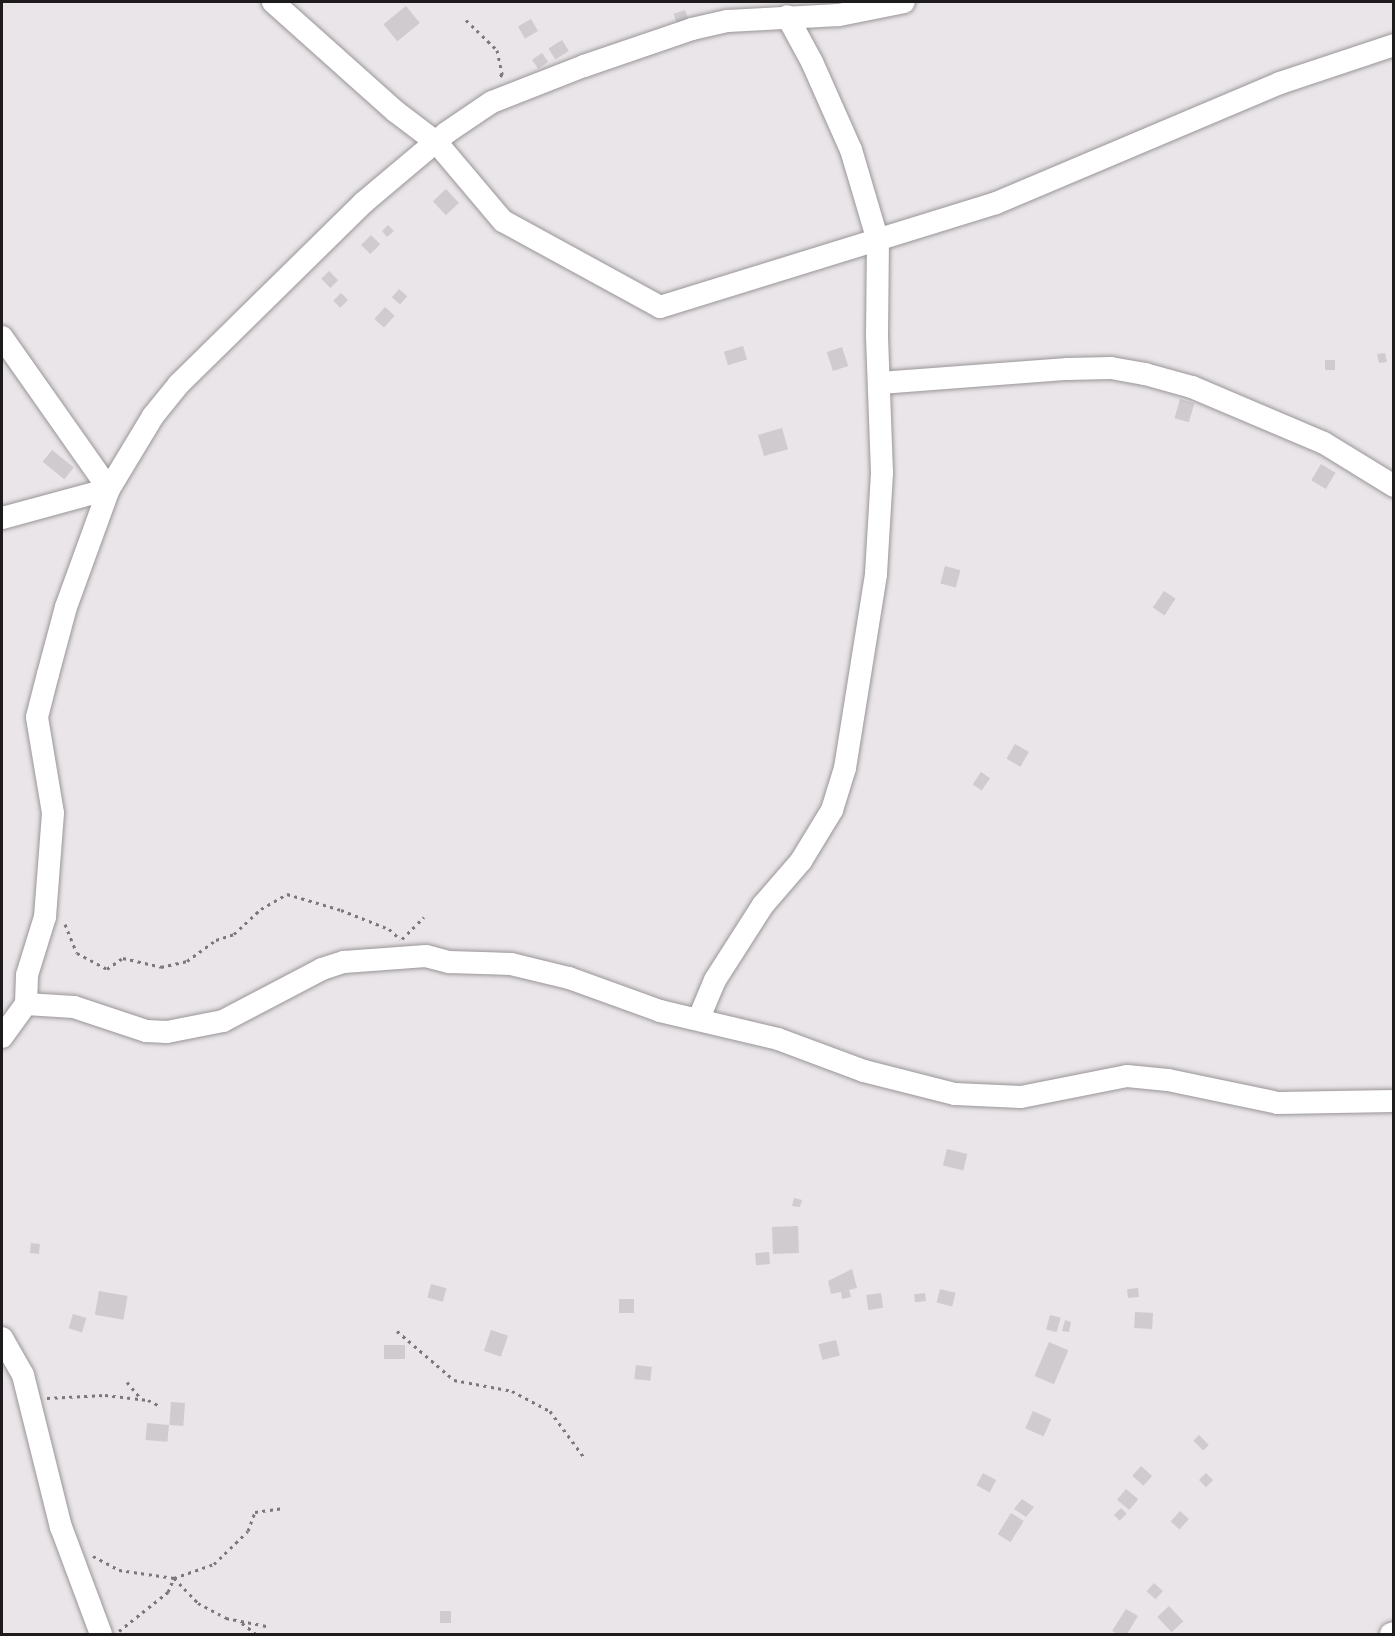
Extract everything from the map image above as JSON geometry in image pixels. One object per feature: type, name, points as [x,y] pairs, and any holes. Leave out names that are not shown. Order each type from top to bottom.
[{"type":"street","points":[[273,2],[387,105],[437,143],[503,221],[660,307],[878,241],[996,202],[1280,82],[1394,45]]},
{"type":"street","points":[[2,1037],[26,1004],[27,975],[45,917],[53,813],[37,717],[66,607],[109,489],[153,416],[211,349],[363,203],[492,102],[584,66],[692,29],[728,21],[787,16],[839,15],[904,2]]},
{"type":"street","points":[[699,1018],[715,980],[763,905],[801,861],[832,810],[839,791],[876,574],[882,472],[880,383],[876,335],[878,241],[851,150],[813,62],[787,16]]},
{"type":"street","points":[[2,337],[109,489]]},
{"type":"street","points":[[880,383],[1067,369],[1111,368],[1145,374],[1192,387],[1324,443],[1394,486]]},
{"type":"street","points":[[2,518],[109,489]]},
{"type":"street","points":[[26,1004],[74,1007],[146,1030],[166,1032],[223,1021],[322,969],[344,962],[426,956],[449,962],[512,964],[568,978],[660,1011],[699,1018],[778,1040],[864,1071],[955,1094],[1021,1097],[1126,1076],[1168,1080],[1278,1103],[1394,1101]]},
{"type":"street","points":[[2,1338],[17,1359],[30,1399],[70,1555],[101,1635]]},
{"type":"path","points":[[466,20],[497,50],[502,74],[496,82]]},
{"type":"path","points":[[65,918],[65,930],[77,953],[107,969],[123,958],[161,967],[187,961],[216,940],[234,933],[261,909],[287,894],[341,910],[389,929],[401,940]]},
{"type":"path","points":[[397,1331],[454,1380],[512,1391],[550,1411],[583,1456]]},
{"type":"path","points":[[127,1382],[142,1400]]},
{"type":"path","points":[[30,1399],[105,1395],[142,1400],[158,1405]]},
{"type":"path","points":[[70,1555],[90,1554],[119,1570],[174,1578],[214,1564],[248,1531],[255,1512],[284,1508]]},
{"type":"path","points":[[174,1578],[198,1603],[240,1622],[256,1635]]},
{"type":"path","points":[[112,1635],[168,1592],[174,1578]]},
{"type":"path","points":[[240,1622],[266,1626]]},
{"type":"building","points":[[406,6],[420,23],[397,41],[383,24]]},
{"type":"building","points":[[685,10],[689,22],[678,26],[674,14]]},
{"type":"building","points":[[531,19],[538,31],[525,39],[518,26]]},
{"type":"building","points":[[562,40],[569,51],[555,60],[548,48]]},
{"type":"building","points":[[542,53],[548,62],[538,69],[532,60]]},
{"type":"building","points":[[446,189],[459,203],[446,215],[433,201]]},
{"type":"building","points":[[388,225],[394,231],[387,237],[382,231]]},
{"type":"building","points":[[371,235],[380,244],[370,254],[361,245]]},
{"type":"building","points":[[329,271],[338,280],[330,288],[321,279]]},
{"type":"building","points":[[399,289],[407,296],[400,305],[392,297]]},
{"type":"building","points":[[341,293],[348,300],[340,308],[333,301]]},
{"type":"building","points":[[385,307],[395,316],[384,328],[374,319]]},
{"type":"building","points":[[743,346],[747,359],[728,365],[724,352]]},
{"type":"building","points":[[842,347],[848,366],[833,371],[827,352]]},
{"type":"building","points":[[1385,353],[1387,362],[1379,363],[1377,354]]},
{"type":"building","points":[[1325,360],[1335,360],[1335,370],[1325,370]]},
{"type":"building","points":[[1180,399],[1194,403],[1189,422],[1174,418]]},
{"type":"building","points":[[782,428],[788,449],[764,456],[758,435]]},
{"type":"building","points":[[52,450],[74,468],[64,479],[43,462]]},
{"type":"building","points":[[1321,464],[1336,473],[1326,489],[1311,480]]},
{"type":"building","points":[[945,566],[960,570],[956,588],[940,583]]},
{"type":"building","points":[[1164,591],[1176,599],[1164,615],[1153,608]]},
{"type":"building","points":[[1015,744],[1029,752],[1020,767],[1006,759]]},
{"type":"building","points":[[981,772],[990,778],[982,791],[973,784]]},
{"type":"building","points":[[947,1149],[967,1154],[963,1171],[943,1165]]},
{"type":"building","points":[[794,1198],[802,1200],[800,1207],[792,1206]]},
{"type":"building","points":[[798,1226],[799,1253],[773,1254],[772,1227]]},
{"type":"building","points":[[31,1243],[40,1244],[39,1254],[30,1253]]},
{"type":"building","points":[[769,1252],[770,1264],[756,1265],[755,1253]]},
{"type":"building","points":[[852,1269],[857,1288],[849,1290],[851,1297],[842,1299],[841,1292],[831,1294],[828,1281]]},
{"type":"building","points":[[431,1284],[446,1288],[443,1302],[427,1298]]},
{"type":"building","points":[[1138,1288],[1139,1297],[1128,1298],[1127,1289]]},
{"type":"building","points":[[940,1289],[956,1293],[952,1306],[937,1303]]},
{"type":"building","points":[[99,1291],[128,1296],[123,1320],[95,1315]]},
{"type":"building","points":[[881,1293],[883,1308],[868,1310],[866,1295]]},
{"type":"building","points":[[925,1293],[926,1301],[915,1302],[914,1294]]},
{"type":"building","points":[[619,1299],[634,1299],[634,1313],[619,1313]]},
{"type":"building","points":[[1135,1312],[1153,1313],[1152,1329],[1134,1328]]},
{"type":"building","points":[[73,1314],[86,1318],[82,1332],[69,1328]]},
{"type":"building","points":[[1050,1315],[1061,1318],[1057,1332],[1046,1329]]},
{"type":"building","points":[[1065,1320],[1071,1322],[1069,1332],[1062,1331]]},
{"type":"building","points":[[491,1330],[508,1336],[501,1357],[484,1351]]},
{"type":"building","points":[[836,1340],[840,1356],[822,1360],[819,1344]]},
{"type":"building","points":[[1049,1342],[1068,1350],[1054,1384],[1035,1376]]},
{"type":"building","points":[[384,1345],[405,1345],[405,1359],[384,1359]]},
{"type":"building","points":[[636,1365],[652,1367],[650,1381],[634,1379]]},
{"type":"building","points":[[171,1402],[185,1403],[183,1426],[169,1425]]},
{"type":"building","points":[[1033,1411],[1051,1419],[1044,1436],[1025,1428]]},
{"type":"building","points":[[147,1423],[169,1425],[167,1442],[146,1440]]},
{"type":"building","points":[[1199,1435],[1209,1445],[1203,1451],[1193,1441]]},
{"type":"building","points":[[1141,1466],[1152,1476],[1143,1486],[1132,1476]]},
{"type":"building","points":[[983,1473],[996,1480],[990,1492],[976,1485]]},
{"type":"building","points":[[1206,1473],[1213,1480],[1206,1487],[1199,1480]]},
{"type":"building","points":[[1126,1489],[1138,1499],[1129,1510],[1117,1500]]},
{"type":"building","points":[[1022,1499],[1034,1507],[1026,1517],[1014,1509]]},
{"type":"building","points":[[1121,1508],[1127,1514],[1120,1521],[1114,1515]]},
{"type":"building","points":[[1180,1511],[1189,1519],[1180,1529],[1171,1521]]},
{"type":"building","points":[[1011,1513],[1024,1521],[1010,1542],[998,1534]]},
{"type":"building","points":[[1154,1583],[1163,1591],[1156,1599],[1147,1591]]},
{"type":"building","points":[[1169,1606],[1183,1621],[1172,1632],[1157,1617]]},
{"type":"building","points":[[1126,1609],[1138,1616],[1127,1634],[1118,1634],[1112,1631]]},
{"type":"building","points":[[440,1611],[451,1611],[451,1623],[440,1623]]}]
